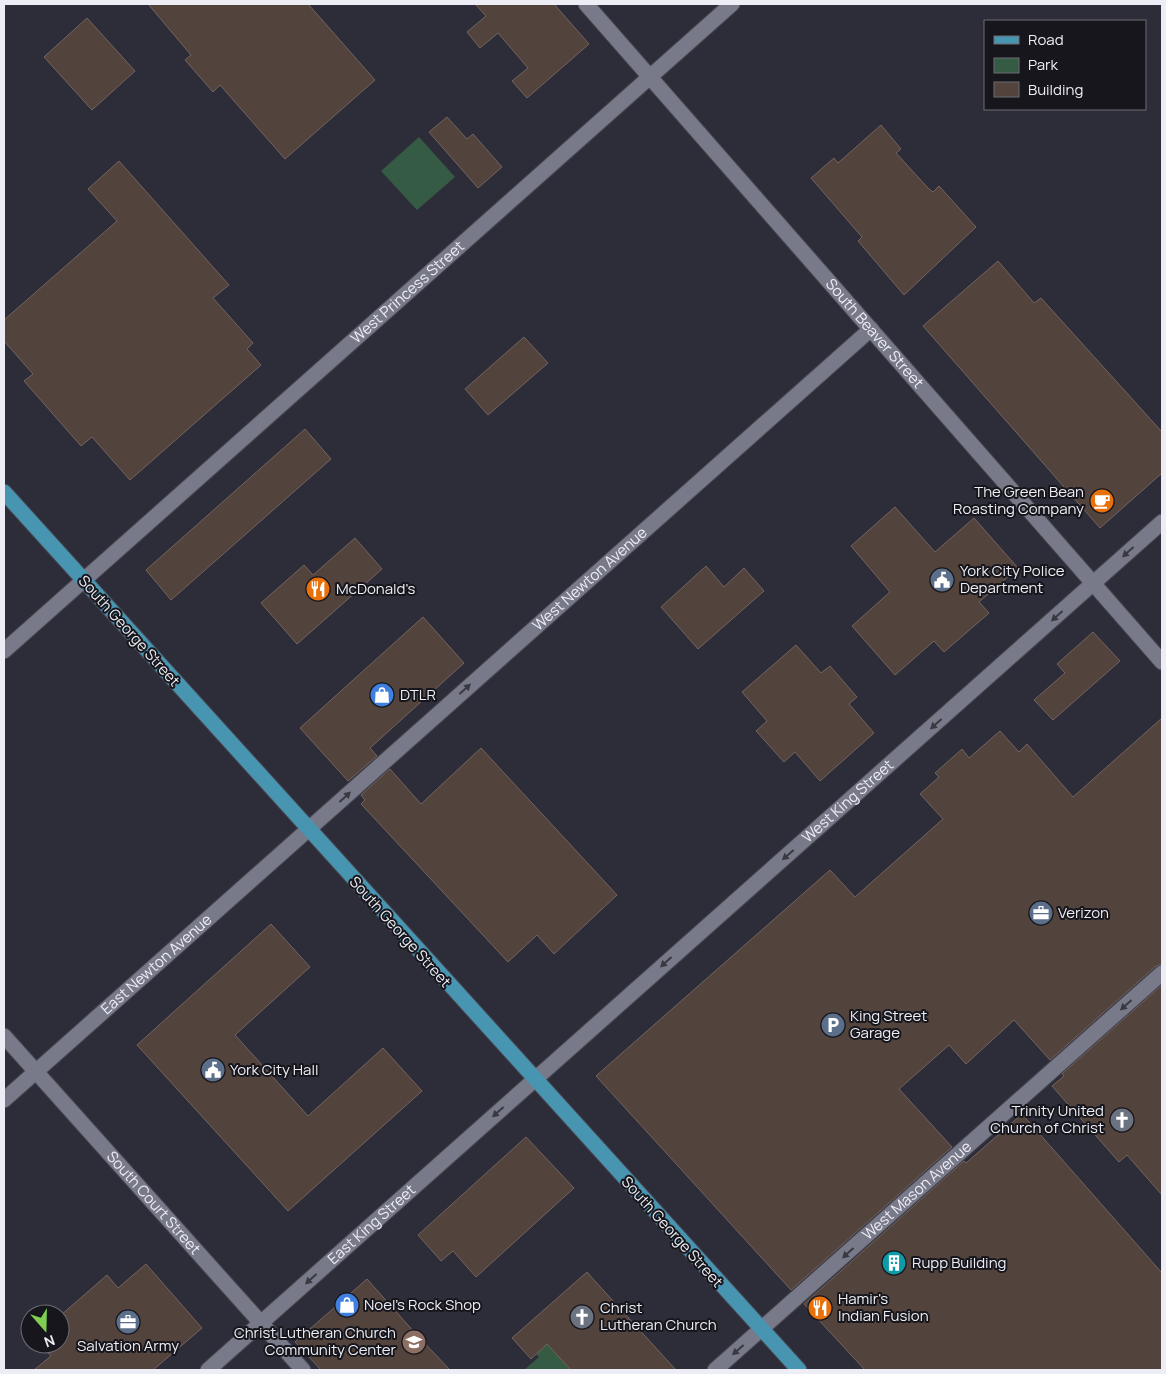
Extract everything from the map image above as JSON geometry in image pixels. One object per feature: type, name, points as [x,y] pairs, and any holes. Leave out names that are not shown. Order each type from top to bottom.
[{"type":"main road","name":"South George Street","points":[[4,492],[534,1080],[799,1370]]},
{"type":"street","name":"South Beaver Street","points":[[586,4],[1162,662]]},
{"type":"street","name":"West Princess Street","points":[[4,651],[732,4]]},
{"type":"street","name":"West Newton Avenue","points":[[308,830],[871,329]]},
{"type":"street","name":"West King Street","points":[[534,1080],[1162,522]]},
{"type":"street","name":"East Newton Avenue","points":[[4,1100],[308,830]]},
{"type":"street","name":"West Mason Avenue","points":[[715,1370],[1162,973]]},
{"type":"street","name":"South Court Street","points":[[4,1036],[303,1370]]},
{"type":"street","name":"East King Street","points":[[208,1370],[534,1080]]},
{"type":"green space","points":[[419,137],[455,177],[417,210],[381,171]]},
{"type":"green space","points":[[547,1344],[571,1370],[524,1370],[539,1357],[536,1354]]},
{"type":"building","points":[[148,4],[308,4],[375,80],[285,159],[220,85],[213,92],[185,60],[191,55]]},
{"type":"building","points":[[475,4],[554,4],[589,44],[527,98],[512,81],[528,68],[498,33],[480,48],[467,32],[486,16]]},
{"type":"building","points":[[87,18],[135,71],[92,110],[44,57]]},
{"type":"building","points":[[447,117],[467,139],[473,134],[502,167],[478,188],[429,132]]},
{"type":"building","points":[[881,125],[901,149],[896,153],[928,188],[933,192],[939,186],[976,227],[904,295],[858,241],[862,237],[811,178],[834,158],[838,163]]},
{"type":"building","points":[[119,161],[229,285],[213,298],[253,343],[247,349],[261,365],[130,480],[92,437],[81,446],[24,381],[33,374],[4,341],[4,320],[117,221],[88,189]]},
{"type":"building","points":[[998,261],[1034,303],[1041,298],[1162,432],[1162,473],[1100,528],[923,326]]},
{"type":"building","points":[[524,337],[548,363],[488,415],[465,389]]},
{"type":"building","points":[[305,429],[331,459],[171,600],[146,570]]},
{"type":"building","name":"York City Police Department","points":[[895,507],[935,552],[974,518],[1018,568],[979,602],[989,613],[944,652],[934,641],[895,675],[852,626],[890,592],[851,546]]},
{"type":"building","name":"McDonald's","points":[[355,538],[382,569],[297,644],[261,603],[304,565],[313,575]]},
{"type":"building","points":[[706,566],[724,587],[744,568],[764,591],[698,649],[661,607]]},
{"type":"building","name":"DTLR","points":[[423,617],[464,663],[370,748],[377,756],[348,781],[300,728]]},
{"type":"building","points":[[1093,632],[1120,661],[1053,720],[1034,700],[1065,673],[1057,664]]},
{"type":"building","points":[[796,645],[821,673],[830,666],[857,697],[849,704],[874,733],[820,781],[795,752],[784,762],[756,731],[767,721],[742,692]]},
{"type":"building","points":[[1162,718],[1162,964],[1156,966],[1050,1060],[1014,1020],[966,1064],[949,1045],[899,1089],[952,1147],[791,1290],[596,1076],[830,870],[855,897],[943,819],[920,794],[939,777],[935,773],[962,749],[969,758],[1000,731],[1019,752],[1027,744],[1073,797]]},
{"type":"building","points":[[481,748],[617,895],[554,954],[537,935],[508,962],[361,804],[365,800],[361,795],[390,769],[421,804]]},
{"type":"building","name":"York City Hall","points":[[271,924],[310,967],[235,1035],[308,1116],[383,1048],[422,1091],[288,1211],[137,1045]]},
{"type":"building","name":"Trinity United Church of Christ","points":[[1162,985],[1162,1195],[1127,1155],[1119,1162],[1052,1086],[1064,1076],[1062,1074]]},
{"type":"building","points":[[1022,1114],[1162,1273],[1162,1370],[865,1370],[804,1304],[964,1161],[966,1163]]},
{"type":"building","points":[[526,1137],[574,1188],[476,1277],[453,1251],[441,1261],[418,1235]]},
{"type":"building","name":"Salvation Army","points":[[146,1264],[202,1328],[153,1370],[34,1370],[51,1356],[49,1354],[70,1354],[70,1307],[107,1275],[118,1288]]},
{"type":"building","name":"Christ Lutheran Church","points":[[587,1272],[676,1370],[571,1370],[547,1344],[531,1359],[512,1338]]},
{"type":"building","points":[[367,1279],[450,1370],[321,1370],[295,1342]]},
{"type":"place","name":"The Green Bean Roasting Company","points":[[1102,501]]},
{"type":"place","name":"York City Police Department","points":[[942,580]]},
{"type":"place","name":"McDonald's","points":[[318,589]]},
{"type":"place","name":"DTLR","points":[[382,695]]},
{"type":"place","name":"Verizon","points":[[1041,913]]},
{"type":"place","name":"King Street Garage","points":[[833,1025]]},
{"type":"place","name":"York City Hall","points":[[213,1070]]},
{"type":"place","name":"Trinity United Church of Christ","points":[[1122,1120]]},
{"type":"place","name":"Rupp Building","points":[[894,1263]]},
{"type":"place","name":"Noel's Rock Shop","points":[[347,1305]]},
{"type":"place","name":"Hamir's Indian Fusion","points":[[820,1308]]},
{"type":"place","name":"Christ Lutheran Church","points":[[582,1317]]},
{"type":"place","name":"Salvation Army","points":[[128,1322]]},
{"type":"place","name":"Christ Lutheran Church Community Center","points":[[414,1342]]}]
